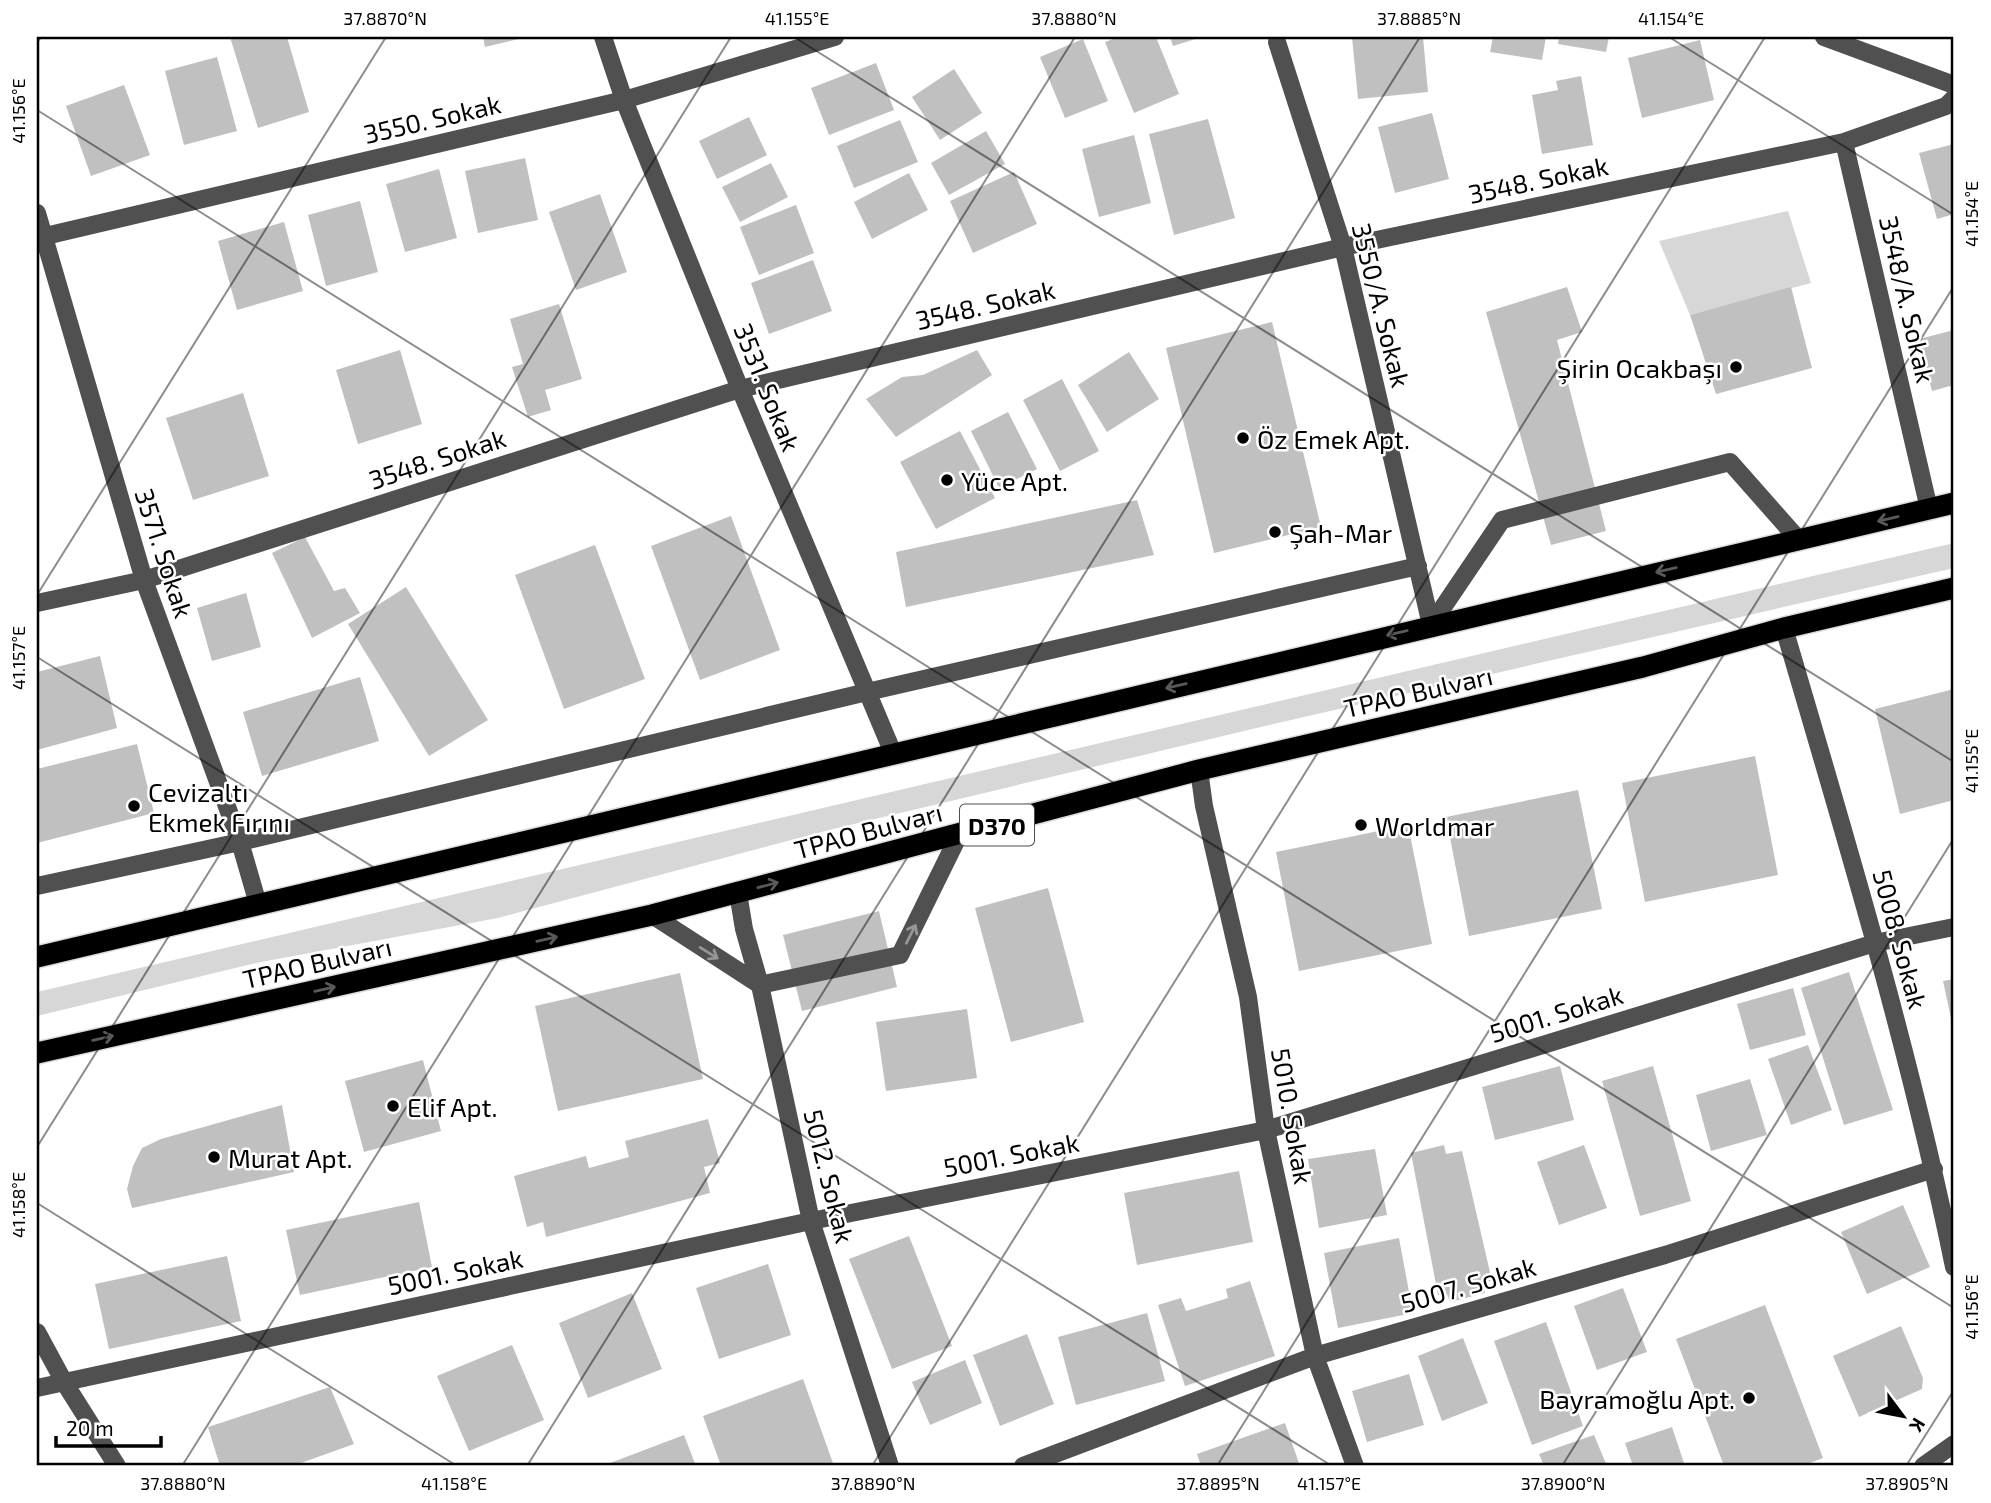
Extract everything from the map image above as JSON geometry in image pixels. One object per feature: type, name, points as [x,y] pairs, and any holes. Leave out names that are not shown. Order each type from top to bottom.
[{"type":"highway","points":[[37,957],[1954,503]]},
{"type":"highway","name":"TPAO Bulvarı","points":[[37,1053],[652,915],[1199,770],[1643,667],[1784,628],[1954,588]]},
{"type":"street","name":"3531. Sokak","points":[[603,37],[624,100],[740,389],[893,753]]},
{"type":"street","name":"3550. Sokak","points":[[40,237],[624,100],[835,37]]},
{"type":"street","points":[[1824,37],[1954,85]]},
{"type":"street","name":"3550/A. Sokak","points":[[1276,39],[1343,247],[1431,625]]},
{"type":"street","name":"3548. Sokak","points":[[37,603],[144,580],[740,389],[1343,247],[1844,142],[1946,106],[1954,98]]},
{"type":"street","name":"3548/A. Sokak","points":[[1844,142],[1929,509]]},
{"type":"street","name":"3571. Sokak","points":[[37,213],[40,237],[144,580],[240,842],[258,904]]},
{"type":"street","points":[[1431,625],[1502,520],[1730,462],[1798,540]]},
{"type":"street","points":[[37,886],[240,842],[867,692],[1418,566]]},
{"type":"street","name":"5008. Sokak","points":[[1784,628],[1875,943],[1934,1169],[1954,1267]]},
{"type":"street","name":"5010. Sokak","points":[[1199,770],[1204,806],[1248,997],[1266,1130],[1315,1356],[1354,1466]]},
{"type":"street","points":[[652,915],[760,985],[900,955],[959,835]]},
{"type":"street","name":"5012. Sokak","points":[[738,893],[811,1221],[890,1466]]},
{"type":"street","name":"5001. Sokak","points":[[37,1388],[811,1221],[1266,1130],[1875,943],[1954,927]]},
{"type":"street","name":"5007. Sokak","points":[[1023,1466],[1315,1356],[1665,1255],[1934,1169]]},
{"type":"street","points":[[37,1332],[64,1382],[117,1466]]},
{"type":"street","points":[[1923,1466],[1954,1444]]},
{"type":"shaded area","points":[[1788,211],[1811,283],[1690,315],[1659,241]]},
{"type":"shaded area","points":[[1954,543],[1954,568],[1265,726],[833,829],[498,918],[256,963],[37,1016],[37,992]]},
{"type":"building","points":[[230,37],[287,37],[309,112],[258,128]]},
{"type":"building","points":[[483,37],[523,37],[523,38],[485,47]]},
{"type":"building","points":[[1118,37],[1156,37],[1179,94],[1134,113],[1105,42]]},
{"type":"building","points":[[1170,37],[1202,37],[1173,46]]},
{"type":"building","points":[[1352,37],[1423,37],[1428,92],[1358,99]]},
{"type":"building","points":[[1493,37],[1546,37],[1542,60],[1490,52]]},
{"type":"building","points":[[1559,37],[1609,37],[1606,52],[1558,44]]},
{"type":"building","points":[[1083,39],[1108,101],[1065,118],[1040,57]]},
{"type":"building","points":[[1700,40],[1714,100],[1642,118],[1628,58]]},
{"type":"building","points":[[217,57],[237,131],[184,145],[165,71]]},
{"type":"building","points":[[876,63],[894,110],[829,135],[811,88]]},
{"type":"building","points":[[954,69],[982,113],[940,140],[912,97]]},
{"type":"building","points":[[1581,76],[1593,145],[1542,154],[1532,95],[1558,90],[1556,81]]},
{"type":"building","points":[[124,85],[150,155],[91,176],[66,106]]},
{"type":"building","points":[[1432,113],[1449,179],[1395,193],[1378,127]]},
{"type":"building","points":[[749,117],[767,155],[717,179],[699,141]]},
{"type":"building","points":[[1208,119],[1235,218],[1174,235],[1149,134]]},
{"type":"building","points":[[900,120],[918,162],[854,188],[837,146]]},
{"type":"building","points":[[986,131],[1005,164],[949,195],[931,163]]},
{"type":"building","points":[[1134,135],[1151,203],[1099,217],[1082,149]]},
{"type":"building","points":[[1954,144],[1954,214],[1937,219],[1919,153]]},
{"type":"building","points":[[525,158],[538,220],[478,233],[465,171]]},
{"type":"building","points":[[771,163],[788,197],[740,222],[722,187]]},
{"type":"building","points":[[439,169],[457,238],[405,252],[386,184]]},
{"type":"building","points":[[1014,172],[1037,224],[973,253],[950,201]]},
{"type":"building","points":[[909,173],[928,210],[872,239],[854,202]]},
{"type":"building","points":[[600,194],[627,272],[576,290],[549,212]]},
{"type":"building","points":[[360,201],[378,272],[326,286],[308,215]]},
{"type":"building","points":[[796,205],[814,253],[759,275],[740,227]]},
{"type":"building","points":[[284,222],[303,291],[237,310],[218,241]]},
{"type":"building","points":[[813,260],[832,311],[769,334],[751,283]]},
{"type":"building","points":[[1567,287],[1582,332],[1557,340],[1606,531],[1551,545],[1486,312]]},
{"type":"building","points":[[1791,287],[1812,368],[1716,394],[1690,315]]},
{"type":"building","points":[[559,304],[582,379],[545,390],[551,410],[528,417],[512,367],[523,364],[510,319]]},
{"type":"building","name":"Öz Emek Apt.","points":[[1272,322],[1321,527],[1214,553],[1166,348]]},
{"type":"building","points":[[1954,330],[1954,385],[1932,391],[1919,339]]},
{"type":"building","points":[[400,350],[422,424],[358,444],[336,370]]},
{"type":"building","points":[[977,350],[992,375],[896,437],[866,399],[902,377],[923,375]]},
{"type":"building","points":[[1129,352],[1159,399],[1107,432],[1078,385]]},
{"type":"building","points":[[1062,379],[1099,451],[1060,471],[1023,400]]},
{"type":"building","points":[[243,393],[269,476],[193,500],[166,418]]},
{"type":"building","points":[[1008,412],[1037,469],[999,488],[971,431]]},
{"type":"building","name":"Yüce Apt.","points":[[960,431],[995,498],[936,529],[900,462]]},
{"type":"building","points":[[1137,500],[1154,555],[906,607],[896,552]]},
{"type":"building","points":[[731,516],[780,650],[700,680],[651,546]]},
{"type":"building","points":[[305,537],[334,591],[345,588],[360,613],[312,638],[272,553]]},
{"type":"building","points":[[595,545],[645,679],[564,709],[515,575]]},
{"type":"building","points":[[406,587],[488,720],[429,756],[348,624]]},
{"type":"building","points":[[246,593],[261,647],[212,661],[197,608]]},
{"type":"building","points":[[100,656],[117,728],[37,750],[37,672]]},
{"type":"building","points":[[360,677],[379,741],[262,776],[243,712]]},
{"type":"building","points":[[1954,689],[1954,800],[1900,814],[1875,709]]},
{"type":"building","points":[[137,744],[154,813],[37,843],[37,769]]},
{"type":"building","points":[[1755,756],[1778,875],[1645,902],[1622,783]]},
{"type":"building","points":[[1578,790],[1602,909],[1469,936],[1446,817]]},
{"type":"building","points":[[1408,825],[1432,944],[1299,971],[1276,852]]},
{"type":"building","points":[[1048,888],[1084,1022],[1011,1042],[975,908]]},
{"type":"building","points":[[879,911],[897,987],[802,1011],[783,935]]},
{"type":"building","points":[[1849,972],[1893,1110],[1844,1125],[1801,988]]},
{"type":"building","points":[[680,973],[703,1079],[558,1111],[535,1006]]},
{"type":"building","points":[[1954,979],[1954,1028],[1953,1028],[1943,981]]},
{"type":"building","points":[[1793,988],[1806,1035],[1750,1050],[1737,1004]]},
{"type":"building","points":[[967,1009],[977,1078],[886,1091],[876,1022]]},
{"type":"building","points":[[1808,1045],[1832,1110],[1791,1125],[1768,1059]]},
{"type":"building","name":"Elif Apt.","points":[[423,1060],[441,1131],[364,1152],[345,1081]]},
{"type":"building","points":[[1560,1066],[1574,1120],[1495,1140],[1482,1087]]},
{"type":"building","points":[[1653,1066],[1691,1201],[1640,1216],[1602,1081]]},
{"type":"building","points":[[1750,1079],[1767,1135],[1711,1151],[1696,1095]]},
{"type":"building","name":"Murat Apt.","points":[[282,1105],[294,1172],[132,1208],[127,1189],[133,1166],[142,1148],[161,1139]]},
{"type":"building","points":[[708,1119],[720,1163],[704,1167],[710,1193],[546,1237],[543,1222],[527,1227],[514,1176],[586,1156],[589,1168],[629,1157],[625,1141]]},
{"type":"building","points":[[1444,1145],[1446,1154],[1462,1151],[1492,1281],[1482,1282],[1485,1293],[1450,1302],[1447,1294],[1438,1295],[1411,1153]]},
{"type":"building","points":[[1584,1145],[1607,1208],[1559,1225],[1537,1162]]},
{"type":"building","points":[[1375,1149],[1387,1215],[1319,1228],[1308,1159]]},
{"type":"building","points":[[1239,1171],[1253,1242],[1137,1265],[1124,1193]]},
{"type":"building","points":[[419,1202],[432,1267],[300,1295],[286,1230]]},
{"type":"building","points":[[1903,1205],[1930,1267],[1867,1294],[1841,1232]]},
{"type":"building","points":[[909,1236],[952,1346],[892,1369],[849,1259]]},
{"type":"building","points":[[1399,1238],[1413,1313],[1338,1328],[1324,1253]]},
{"type":"building","points":[[227,1256],[241,1321],[109,1349],[95,1284]]},
{"type":"building","points":[[768,1264],[791,1335],[719,1359],[696,1288]]},
{"type":"building","points":[[1250,1281],[1275,1356],[1185,1386],[1158,1305],[1181,1298],[1186,1311],[1228,1298],[1226,1289]]},
{"type":"building","points":[[1623,1288],[1647,1352],[1597,1370],[1574,1306]]},
{"type":"building","points":[[632,1293],[662,1369],[588,1398],[559,1323]]},
{"type":"building","name":"Bayramoğlu Apt.","points":[[1765,1305],[1823,1458],[1802,1466],[1724,1466],[1676,1339]]},
{"type":"building","points":[[1147,1313],[1165,1381],[1076,1405],[1058,1337]]},
{"type":"building","points":[[1546,1322],[1583,1426],[1532,1445],[1494,1341]]},
{"type":"building","points":[[1901,1326],[1923,1378],[1922,1389],[1859,1417],[1833,1356]]},
{"type":"building","points":[[1027,1334],[1054,1404],[1000,1426],[973,1355]]},
{"type":"building","points":[[1463,1338],[1488,1403],[1442,1421],[1418,1356]]},
{"type":"building","points":[[512,1345],[544,1420],[469,1451],[437,1376]]},
{"type":"building","points":[[965,1360],[982,1403],[930,1425],[912,1382]]},
{"type":"building","points":[[1409,1374],[1424,1425],[1367,1442],[1352,1391]]},
{"type":"building","points":[[803,1379],[834,1466],[721,1466],[703,1416]]},
{"type":"building","points":[[330,1387],[354,1444],[301,1463],[302,1466],[220,1466],[208,1427]]},
{"type":"building","points":[[1285,1423],[1300,1466],[1201,1466],[1197,1454]]},
{"type":"building","points":[[1672,1427],[1685,1466],[1633,1466],[1625,1443]]},
{"type":"building","points":[[684,1435],[696,1466],[612,1466],[610,1463]]},
{"type":"building","points":[[1594,1435],[1607,1466],[1544,1466],[1539,1454]]},
{"type":"place","name":"Şirin Ocakbaşı","points":[[1736,367]]},
{"type":"place","name":"Öz Emek Apt.","points":[[1243,438]]},
{"type":"place","name":"Yüce Apt.","points":[[947,480]]},
{"type":"place","name":"Şah-Mar","points":[[1275,532]]},
{"type":"place","name":"Cevizaltı Ekmek Fırını","points":[[134,806]]},
{"type":"place","name":"Worldmar","points":[[1361,825]]},
{"type":"place","name":"Elif Apt.","points":[[393,1106]]},
{"type":"place","name":"Murat Apt.","points":[[214,1157]]},
{"type":"place","name":"Bayramoğlu Apt.","points":[[1749,1398]]}]
